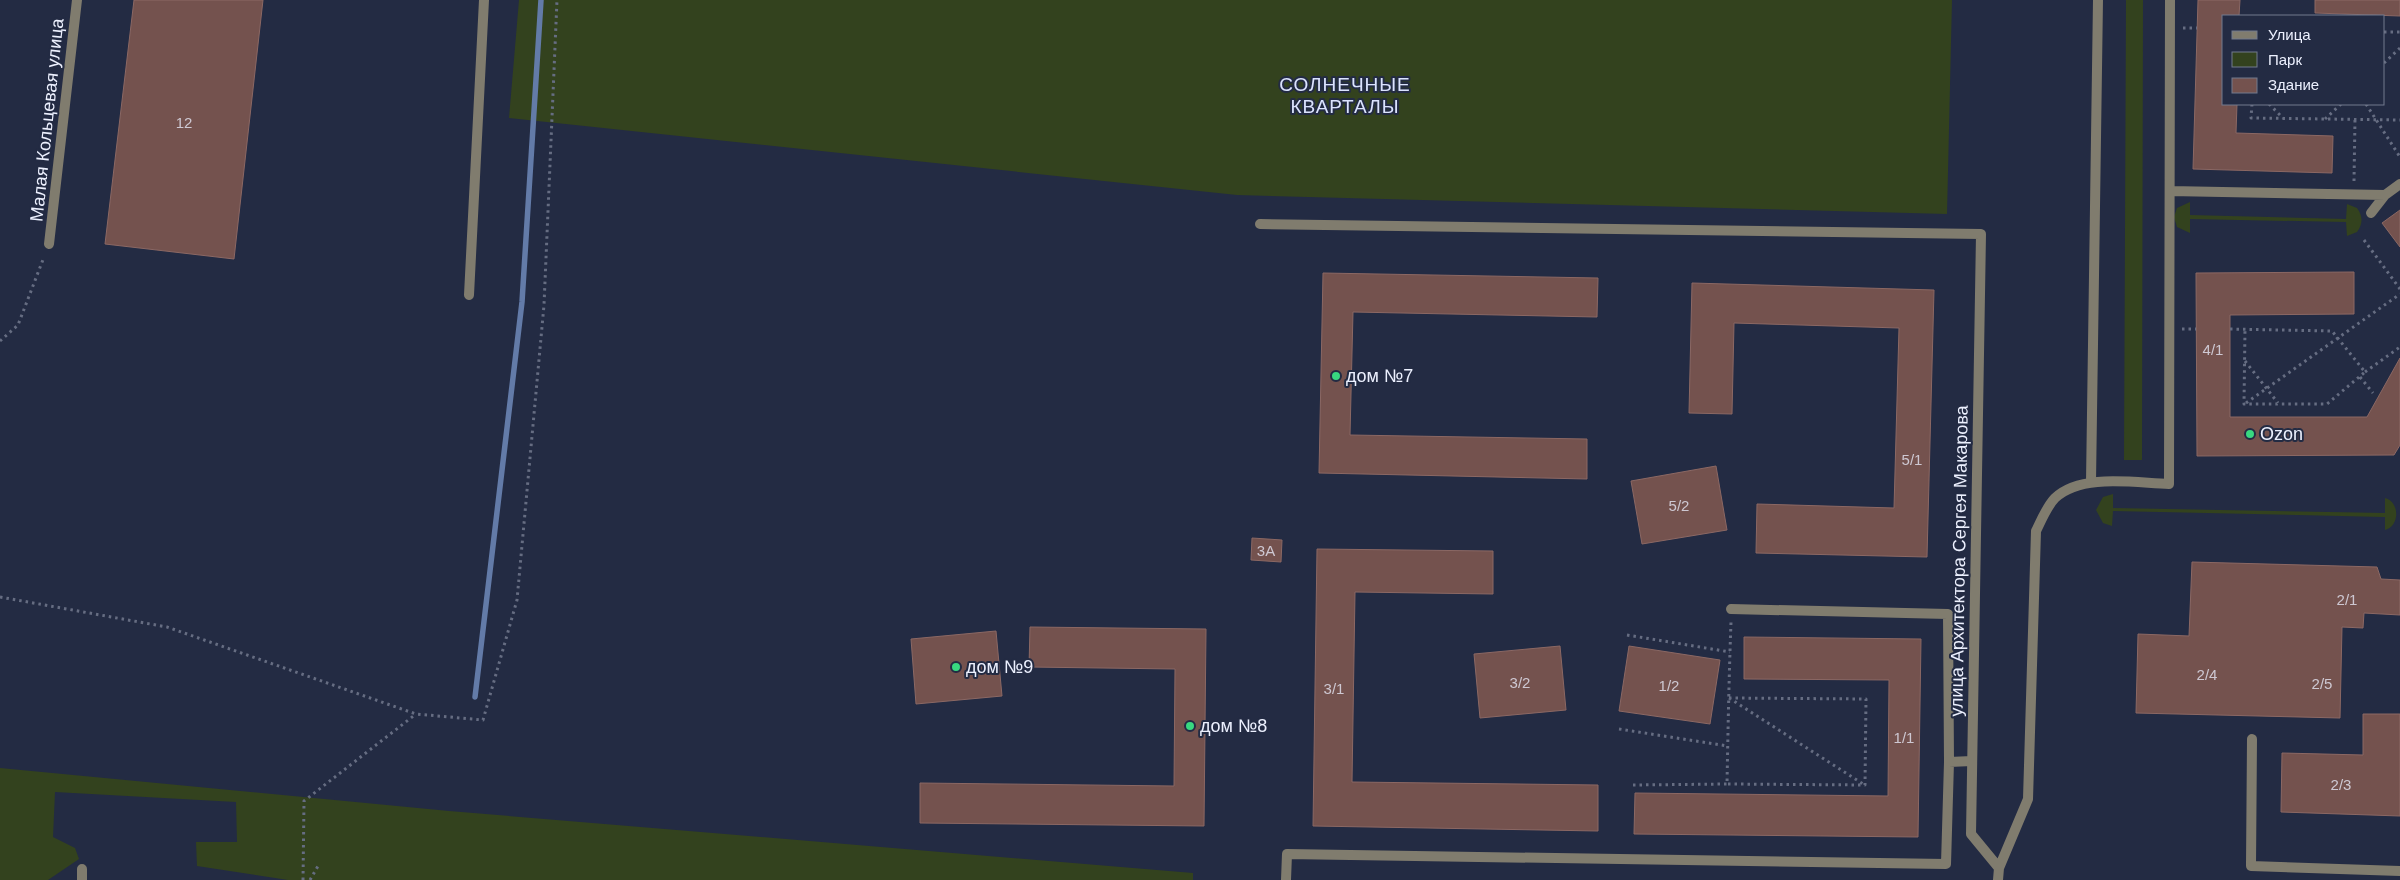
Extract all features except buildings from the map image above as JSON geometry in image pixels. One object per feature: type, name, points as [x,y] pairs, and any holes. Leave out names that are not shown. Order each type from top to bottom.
[{"type":"street","name":"Малая Кольцевая улица","points":[[49,244],[77,0]]},
{"type":"street","points":[[469,294],[484,0]]},
{"type":"street","points":[[2091,482],[2098,0]]},
{"type":"street","points":[[1998,880],[1999,868],[2028,799],[2036,531],[2054,499],[2068,488],[2091,482],[2169,484],[2170,0]]},
{"type":"street","points":[[2372,213],[2384,195],[2400,184]]},
{"type":"street","points":[[2170,191],[2384,195]]},
{"type":"street","name":"улица Архитектора Сергея Макарова","points":[[1260,224],[1981,234],[1971,834],[1999,868]]},
{"type":"street","points":[[1286,880],[1287,854],[1946,864],[1949,762],[1948,614],[1731,609]]},
{"type":"street","points":[[2252,738],[2250,866],[2400,871]]},
{"type":"street","points":[[1949,762],[1972,761]]},
{"type":"street","points":[[82,869],[82,880]]},
{"type":"path","points":[[0,597],[167,627],[416,714],[483,720],[517,600],[544,305],[557,0]]},
{"type":"path","points":[[2385,32],[2400,32]]},
{"type":"path","points":[[2385,62],[2400,48]]},
{"type":"path","points":[[2252,105],[2251,118],[2400,120]]},
{"type":"path","points":[[2270,105],[2283,119]]},
{"type":"path","points":[[2325,119],[2340,105]]},
{"type":"path","points":[[2367,105],[2400,157]]},
{"type":"path","points":[[2354,195],[2355,119]]},
{"type":"path","points":[[2364,240],[2400,289]]},
{"type":"path","points":[[0,341],[18,325],[49,244]]},
{"type":"path","points":[[2244,404],[2400,294]]},
{"type":"path","points":[[2230,329],[2332,331],[2365,372]]},
{"type":"path","points":[[2244,404],[2245,329]]},
{"type":"path","points":[[2244,404],[2327,404],[2365,372],[2400,347]]},
{"type":"path","points":[[2245,361],[2278,404]]},
{"type":"path","points":[[2360,377],[2373,393]]},
{"type":"path","points":[[1728,784],[1731,609]]},
{"type":"path","points":[[1627,635],[1730,652]]},
{"type":"path","points":[[1729,698],[1866,699],[1865,785]]},
{"type":"path","points":[[1729,698],[1865,785]]},
{"type":"path","points":[[303,880],[304,801],[416,714]]},
{"type":"path","points":[[1619,728],[1728,746]]},
{"type":"path","points":[[1632,785],[1865,785]]},
{"type":"path","points":[[310,880],[318,866]]},
{"type":"green space","points":[[519,0],[1952,0],[1947,214],[1237,195],[509,118]]},
{"type":"green space","points":[[2126,0],[2143,0],[2142,460],[2124,460]]},
{"type":"green space","points":[[2190,202],[2190,215],[2346,219],[2347,204],[2357,208],[2362,220],[2357,232],[2347,236],[2346,222],[2190,219],[2190,233],[2177,227],[2174,217],[2177,208]]},
{"type":"green space","points":[[2113,494],[2113,508],[2385,513],[2385,498],[2390,500],[2396,509],[2396,519],[2390,528],[2385,530],[2385,517],[2113,511],[2112,526],[2103,523],[2096,510],[2103,497]]},
{"type":"green space","points":[[0,768],[449,811],[1193,873],[1193,880],[288,880],[197,866],[196,842],[237,842],[236,802],[55,792],[53,837],[75,848],[79,859],[48,880],[0,880]]},
{"type":"waterway","points":[[475,697],[522,302],[541,0]]},
{"type":"place","name":"дом №7","points":[[1336,376]]},
{"type":"place","name":"Ozon","points":[[2250,434]]},
{"type":"place","name":"дом №9","points":[[956,667]]},
{"type":"place","name":"дом №8","points":[[1190,726]]},
{"type":"district","name":"СОЛНЕЧНЫЕ КВАРТАЛЫ","points":[[1345,95]]}]
